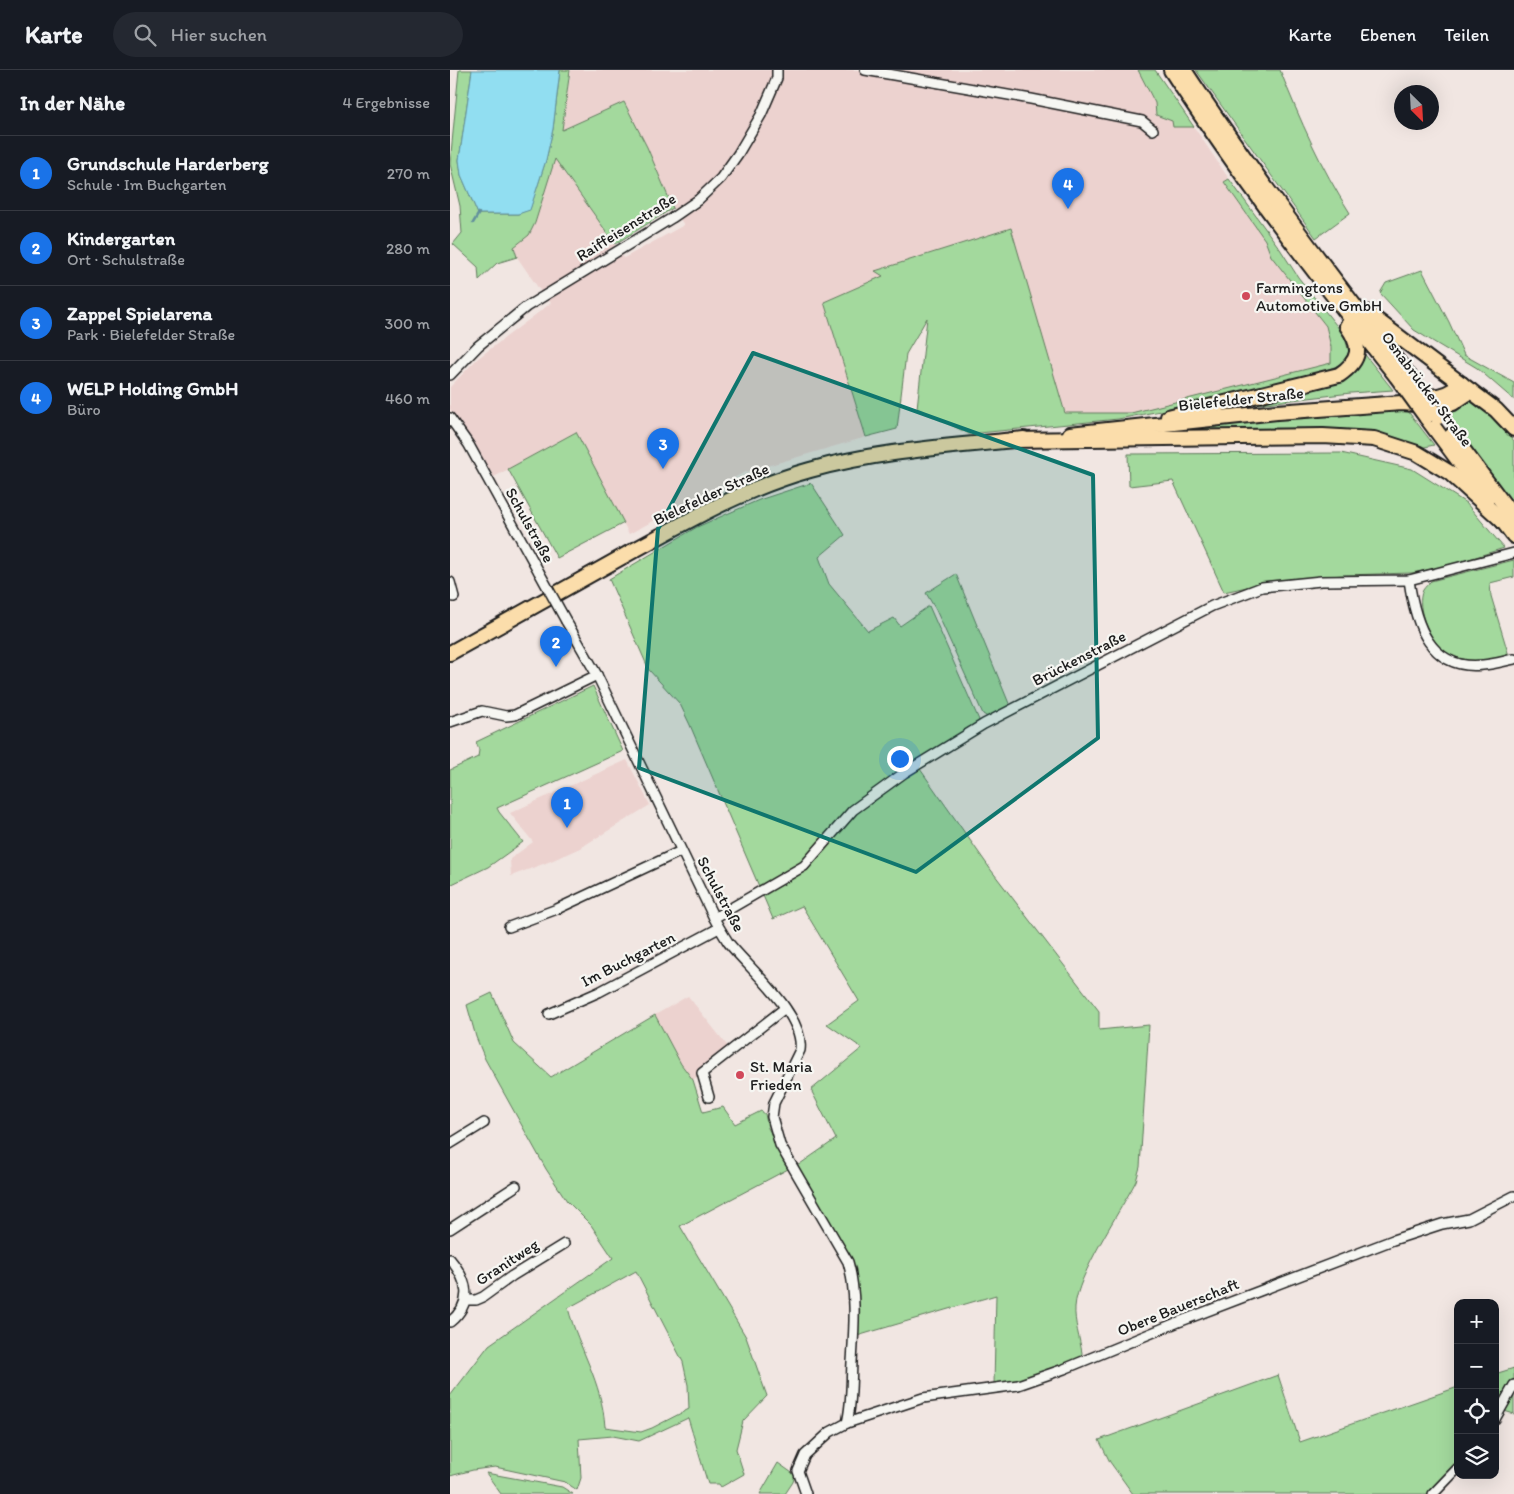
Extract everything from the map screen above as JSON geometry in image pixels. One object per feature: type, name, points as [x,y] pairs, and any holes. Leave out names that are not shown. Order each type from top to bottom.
[{"type":"main road","name":"Osnabrücker Straße","points":[[1169,70],[1245,180],[1333,296],[1403,377]]},
{"type":"main road","name":"Osnabrücker Straße","points":[[1184,70],[1231,139],[1509,521],[1514,536]]},
{"type":"main road","points":[[1168,416],[1339,375],[1356,358],[1358,346],[1354,336],[1339,315],[1333,296]]},
{"type":"main road","points":[[1349,299],[1496,410],[1514,429]]},
{"type":"main road","name":"Bielefelder Straße","points":[[1012,440],[1168,416],[1399,396],[1439,397],[1466,387]]},
{"type":"main road","name":"Bielefelder Straße","points":[[450,653],[695,517],[762,487],[809,470],[858,458],[908,450],[1277,412],[1402,403],[1442,406],[1453,403],[1466,387]]},
{"type":"main road","points":[[1012,440],[1323,436],[1374,439],[1417,453],[1436,464],[1450,473],[1509,521]]},
{"type":"street","name":"Raiffeisenstraße","points":[[450,375],[478,346],[526,307],[672,218],[698,200],[721,178],[738,154],[761,115],[778,70]]},
{"type":"street","points":[[865,70],[1142,121],[1153,130]]},
{"type":"street","name":"Schulstraße","points":[[450,418],[469,446],[597,675],[719,928],[728,942],[785,1008],[795,1025],[801,1041],[800,1050],[774,1102],[772,1117],[780,1145],[848,1262],[852,1277],[853,1336],[850,1408],[847,1423]]},
{"type":"street","name":"Brückenstraße","points":[[714,918],[804,866],[853,810],[904,772],[984,724],[1212,606],[1262,588],[1321,581],[1409,580],[1514,553]]},
{"type":"street","points":[[1409,580],[1418,622],[1426,640],[1446,660],[1462,665],[1483,666],[1514,659]]},
{"type":"street","points":[[450,582],[454,596]]},
{"type":"street","points":[[450,722],[482,711],[506,716],[515,715],[597,675]]},
{"type":"street","points":[[509,927],[558,909],[681,851]]},
{"type":"street","name":"Im Buchgarten","points":[[549,1014],[599,992],[719,928]]},
{"type":"street","points":[[709,1097],[702,1073],[785,1008]]},
{"type":"street","points":[[450,1144],[484,1122]]},
{"type":"street","points":[[450,1229],[516,1186]]},
{"type":"street","name":"Obere Bauerschaft","points":[[806,1494],[798,1471],[805,1455],[830,1432],[847,1423],[922,1398],[1018,1385],[1064,1370],[1176,1323],[1393,1240],[1442,1224],[1469,1219],[1514,1196]]},
{"type":"street","name":"Granitweg","points":[[466,1300],[476,1300],[483,1297],[512,1276],[564,1244]]},
{"type":"street","points":[[450,1259],[462,1277],[466,1289],[466,1300],[461,1310],[450,1322]]},
{"type":"street","points":[[1499,1412],[1514,1385]]},
{"type":"street","points":[[1433,1494],[1454,1472]]},
{"type":"highlighted area","points":[[753,353],[1093,475],[1098,738],[916,872],[639,768],[658,529]]},
{"type":"shaded area","points":[[571,70],[1138,70],[1155,103],[1156,115],[1173,121],[1173,127],[1194,127],[1229,179],[1224,182],[1265,240],[1271,256],[1326,326],[1331,347],[1331,363],[1131,413],[1065,413],[1010,228],[876,271],[884,276],[824,302],[866,437],[743,473],[629,534],[576,432],[494,477],[468,434],[450,409],[450,387],[477,359],[551,303],[517,257],[514,247],[529,235],[535,223],[555,158],[624,258],[684,225],[673,208],[647,147],[624,102],[562,130]]},
{"type":"shaded area","points":[[627,760],[650,805],[580,848],[511,876],[510,859],[533,842],[510,813]]},
{"type":"shaded area","points":[[688,996],[730,1049],[693,1080],[681,1064],[655,1015]]},
{"type":"green space","points":[[459,70],[472,70],[459,160],[461,175],[478,214],[518,214],[530,209],[546,160],[553,129],[560,70],[570,70],[562,130],[624,102],[647,147],[673,208],[615,244],[555,159],[535,223],[529,235],[514,247],[517,257],[497,263],[479,280],[478,267],[453,244],[462,233],[460,206],[450,164]]},
{"type":"green space","points":[[1138,70],[1155,70],[1194,127],[1173,127],[1172,121],[1156,115],[1155,103]]},
{"type":"green space","points":[[1196,70],[1280,70],[1312,143],[1350,213],[1316,238]]},
{"type":"green space","points":[[1229,179],[1298,277],[1344,335],[1349,352],[1342,364],[1324,371],[1171,409],[1118,419],[969,434],[917,408],[927,318],[906,354],[897,429],[866,437],[824,302],[883,276],[875,271],[1011,228],[1065,413],[1131,413],[1331,363],[1331,347],[1326,326],[1271,256],[1265,240],[1224,182]]},
{"type":"green space","points":[[1422,270],[1464,355],[1514,383],[1514,400],[1477,368],[1414,330],[1380,293],[1386,283]]},
{"type":"green space","points":[[1362,351],[1393,390],[1224,408],[1335,380]]},
{"type":"green space","points":[[1472,398],[1494,416],[1514,441],[1514,508],[1445,414],[1457,411]]},
{"type":"green space","points":[[1377,409],[1407,410],[1434,445],[1420,448],[1181,433],[1180,427]]},
{"type":"green space","points":[[576,432],[624,523],[557,558],[508,469]]},
{"type":"green space","points":[[1341,453],[1412,469],[1466,503],[1504,548],[1444,567],[1411,573],[1300,578],[1274,581],[1224,592],[1173,481],[1129,486],[1128,454]]},
{"type":"green space","points":[[811,483],[845,535],[819,557],[829,584],[868,631],[894,618],[900,626],[929,606],[979,720],[976,726],[887,780],[892,786],[920,769],[991,870],[1099,1011],[1099,1030],[1149,1025],[1140,1167],[1136,1181],[1091,1261],[1078,1294],[1075,1313],[1082,1353],[1081,1358],[1026,1379],[994,1385],[996,1295],[857,1336],[856,1269],[797,1166],[836,1139],[811,1090],[862,1048],[827,1024],[859,1001],[802,906],[773,919],[680,704],[649,670],[609,579],[697,527],[759,500]]},
{"type":"green space","points":[[1514,560],[1514,577],[1490,583],[1491,596],[1509,656],[1486,660],[1469,660],[1448,654],[1436,643],[1426,625],[1421,606],[1423,590],[1431,581]]},
{"type":"green space","points":[[956,574],[1010,706],[989,718],[983,714],[936,610],[926,593]]},
{"type":"green space","points":[[593,686],[623,751],[497,808],[523,842],[488,867],[450,885],[450,770],[478,757],[479,750],[476,742]]},
{"type":"green space","points":[[492,993],[514,1043],[551,1077],[655,1015],[681,1064],[693,1080],[703,1112],[723,1107],[735,1124],[761,1111],[765,1114],[768,1128],[790,1168],[680,1226],[746,1337],[767,1396],[743,1421],[736,1449],[744,1474],[721,1487],[719,1484],[708,1484],[688,1418],[639,1441],[613,1436],[579,1439],[581,1478],[577,1490],[565,1482],[495,1467],[450,1476],[450,1396],[489,1345],[613,1258],[591,1225],[567,1201],[546,1169],[485,1059],[476,1037],[467,1005]],"holes":[[[636,1271],[683,1362],[688,1385],[689,1409],[641,1432],[605,1427],[600,1395],[568,1308]]]},
{"type":"green space","points":[[1514,1368],[1514,1414],[1501,1410],[1499,1413],[1499,1373]]},
{"type":"green space","points":[[1278,1375],[1300,1442],[1454,1388],[1454,1472],[1433,1494],[1133,1494],[1110,1462],[1099,1440]]},
{"type":"green space","points":[[778,1463],[795,1475],[793,1482],[785,1494],[760,1494]]},
{"type":"green space","points":[[486,1473],[562,1487],[573,1494],[501,1494]]},
{"type":"water","points":[[472,70],[560,70],[553,129],[546,160],[530,210],[518,214],[478,214],[461,175],[459,160]]},
{"type":"waterway","points":[[473,223],[479,213]]},
{"type":"place","name":"WELP Holding GmbH","points":[[1068,209]]},
{"type":"place","name":"Farmingtons Automotive GmbH","points":[[1246,296]]},
{"type":"place","name":"Zappel Spielarena","points":[[663,469]]},
{"type":"place","name":"Kindergarten","points":[[556,667]]},
{"type":"place","name":"Grundschule Harderberg","points":[[567,828]]},
{"type":"place","name":"St. Maria Frieden","points":[[740,1075]]}]
